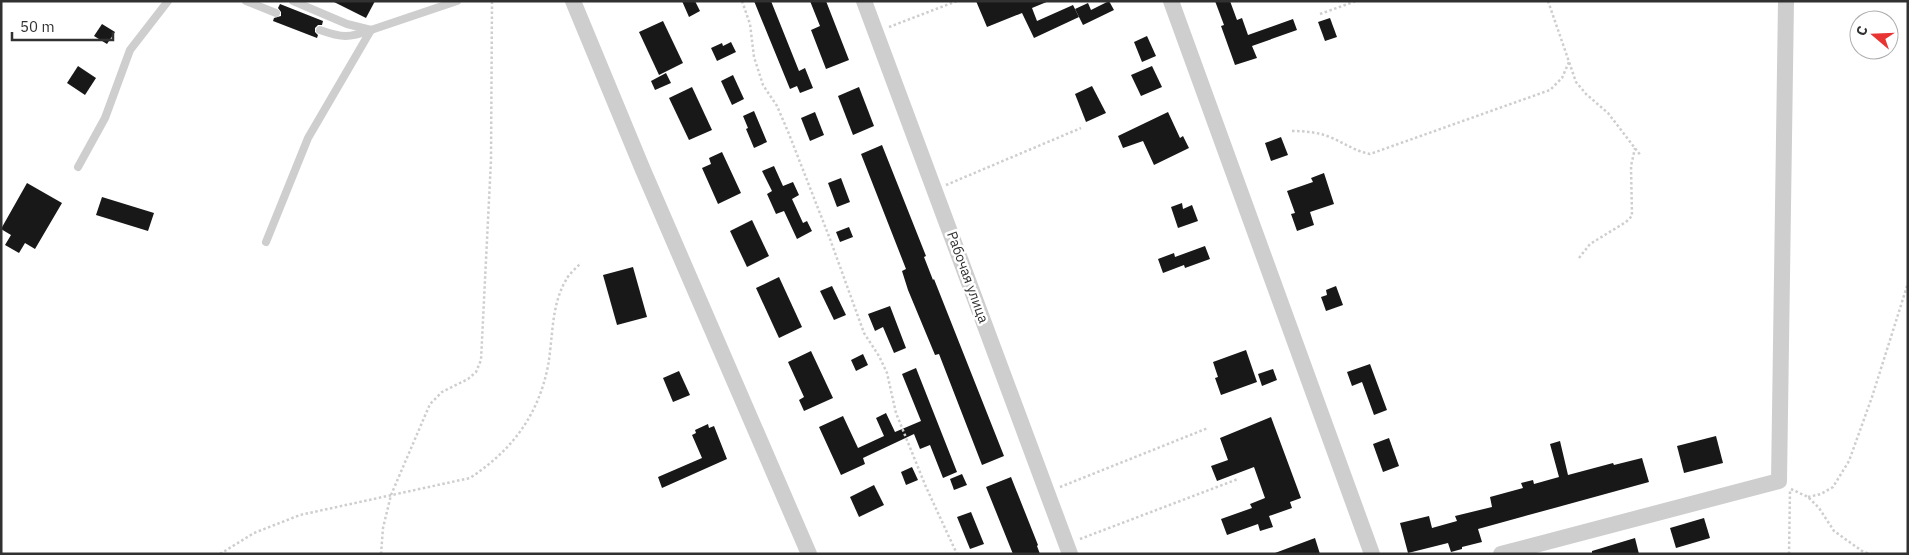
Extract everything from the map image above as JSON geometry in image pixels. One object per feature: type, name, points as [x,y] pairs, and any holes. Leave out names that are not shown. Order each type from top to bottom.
[{"type":"street","points":[[573,1],[643,170],[809,554]]},
{"type":"street","name":"Рабочая улица","points":[[864,1],[936,190],[1068,549]]},
{"type":"street","points":[[1171,1],[1372,554]]},
{"type":"street","points":[[1501,554],[1785,485],[1786,1]]},
{"type":"lane","points":[[78,167],[105,118],[130,50],[168,1]]},
{"type":"lane","points":[[246,1],[276,13]]},
{"type":"lane","points":[[292,1],[347,24],[371,30]]},
{"type":"lane","points":[[320,30],[338,37],[352,37],[457,1]]},
{"type":"lane","points":[[266,242],[308,138],[371,30]]},
{"type":"path","points":[[381,554],[383,528],[391,495],[430,404],[442,392],[468,379],[476,372],[480,360],[491,160],[492,1]]},
{"type":"path","points":[[742,1],[750,24],[754,57],[763,85],[777,106],[830,239],[864,333],[879,356],[886,373],[896,413],[956,554]]},
{"type":"path","points":[[876,32],[957,1]]},
{"type":"path","points":[[1320,14],[1356,1]]},
{"type":"path","points":[[1548,1],[1576,82],[1586,94],[1608,113],[1641,156]]},
{"type":"path","points":[[1292,131],[1309,131],[1330,137],[1355,151],[1370,154],[1550,90],[1562,78],[1569,62]]},
{"type":"path","points":[[936,190],[1081,128]]},
{"type":"path","points":[[1579,258],[1590,244],[1626,222],[1632,216],[1631,166],[1635,148]]},
{"type":"path","points":[[220,554],[254,533],[300,515],[470,478],[491,464],[518,437],[538,399],[548,367],[557,301],[566,280],[581,263]]},
{"type":"path","points":[[1808,497],[1821,494],[1833,487],[1849,461],[1872,397],[1908,283]]},
{"type":"path","points":[[1047,492],[1208,428]]},
{"type":"path","points":[[1068,549],[1238,479]]},
{"type":"path","points":[[1785,485],[1808,497],[1819,508],[1834,530],[1869,554]]},
{"type":"path","points":[[1785,485],[1788,554]]},
{"type":"building","points":[[332,1],[375,1],[366,18]]},
{"type":"building","points":[[682,1],[695,1],[700,11],[689,17]]},
{"type":"building","points":[[754,1],[771,1],[799,71],[805,68],[813,88],[800,93],[797,86],[790,89]]},
{"type":"building","points":[[810,1],[826,1],[849,60],[826,69],[811,30],[820,26]]},
{"type":"building","points":[[976,1],[1049,1],[1032,8],[1037,21],[1073,5],[1079,17],[1034,38],[1022,13],[987,27]]},
{"type":"building","points":[[1109,1],[1114,10],[1083,25],[1075,9],[1088,3],[1091,10]]},
{"type":"building","points":[[1215,1],[1230,1],[1237,20],[1242,18],[1248,35],[1293,19],[1297,30],[1252,46],[1257,58],[1235,65],[1221,26],[1224,25]]},
{"type":"building","points":[[280,4],[323,21],[322,25],[318,25],[315,28],[315,32],[318,35],[317,38],[273,21],[274,18],[281,16],[278,8]]},
{"type":"building","points":[[1330,18],[1337,37],[1325,41],[1318,22]]},
{"type":"building","points":[[663,21],[683,63],[659,75],[639,32]]},
{"type":"building","points":[[102,24],[115,32],[107,44],[94,36]]},
{"type":"building","points":[[1147,36],[1156,56],[1142,62],[1134,42]]},
{"type":"building","points":[[731,42],[736,52],[717,61],[711,48],[722,43],[723,46]]},
{"type":"building","points":[[78,66],[96,78],[85,95],[67,83]]},
{"type":"building","points":[[1152,66],[1162,87],[1141,96],[1131,75]]},
{"type":"building","points":[[666,73],[671,83],[655,90],[651,81]]},
{"type":"building","points":[[733,75],[744,99],[732,105],[721,81]]},
{"type":"building","points":[[1092,86],[1106,113],[1086,122],[1075,94]]},
{"type":"building","points":[[692,87],[712,130],[689,140],[669,98]]},
{"type":"building","points":[[859,87],[874,126],[853,135],[838,96]]},
{"type":"building","points":[[754,111],[767,142],[754,148],[743,116]]},
{"type":"building","points":[[815,112],[824,135],[810,141],[801,118]]},
{"type":"building","points":[[1168,112],[1180,138],[1183,136],[1189,148],[1154,165],[1143,141],[1123,148],[1118,136]]},
{"type":"building","points":[[1281,137],[1288,155],[1271,161],[1265,143]]},
{"type":"building","points":[[882,145],[926,256],[924,257],[933,280],[1004,456],[982,465],[939,354],[935,355],[908,290],[902,271],[906,269],[861,154]]},
{"type":"building","points":[[722,152],[741,193],[718,204],[702,168],[711,164],[709,158]]},
{"type":"building","points":[[774,166],[783,186],[793,182],[799,195],[792,199],[803,223],[807,221],[812,231],[797,239],[784,211],[776,214],[767,194],[772,191],[762,171]]},
{"type":"building","points":[[1324,173],[1334,204],[1310,212],[1314,225],[1297,231],[1291,214],[1295,213],[1287,191],[1313,182],[1311,178]]},
{"type":"building","points":[[841,178],[850,202],[837,207],[828,183]]},
{"type":"building","points":[[27,183],[62,203],[35,249],[25,243],[19,253],[5,245],[11,235],[1,229]]},
{"type":"building","points":[[102,197],[154,213],[148,231],[96,215]]},
{"type":"building","points":[[1182,203],[1183,209],[1192,205],[1198,221],[1178,228],[1171,207]]},
{"type":"building","points":[[752,220],[769,256],[747,267],[730,231]]},
{"type":"building","points":[[849,227],[853,237],[840,242],[836,232]]},
{"type":"building","points":[[1205,246],[1210,259],[1185,268],[1184,265],[1163,273],[1158,259],[1174,253],[1175,257]]},
{"type":"building","points":[[633,267],[647,317],[617,325],[603,275]]},
{"type":"building","points":[[779,277],[802,327],[779,338],[756,288]]},
{"type":"building","points":[[832,286],[846,315],[834,320],[820,291]]},
{"type":"building","points":[[1336,286],[1343,305],[1326,311],[1321,297],[1327,295],[1326,290]]},
{"type":"building","points":[[890,306],[906,348],[894,353],[883,327],[875,331],[868,314]]},
{"type":"building","points":[[1246,350],[1257,382],[1221,395],[1215,378],[1218,377],[1213,362]]},
{"type":"building","points":[[811,351],[833,398],[804,411],[799,400],[804,397],[788,362]]},
{"type":"building","points":[[863,354],[868,365],[856,371],[851,360]]},
{"type":"building","points":[[1370,364],[1387,410],[1374,415],[1362,382],[1352,386],[1347,372]]},
{"type":"building","points":[[916,368],[957,472],[943,478],[930,445],[920,449],[914,434],[863,458],[865,464],[841,475],[819,427],[843,416],[858,448],[884,436],[876,418],[886,413],[895,432],[921,421],[902,374]]},
{"type":"building","points":[[1273,369],[1277,380],[1262,386],[1258,374]]},
{"type":"building","points":[[679,371],[690,395],[673,402],[663,378]]},
{"type":"building","points":[[1271,417],[1301,498],[1290,502],[1292,508],[1269,516],[1273,527],[1260,531],[1258,524],[1227,535],[1221,519],[1252,508],[1250,504],[1265,498],[1254,467],[1217,481],[1211,466],[1228,460],[1220,438]]},
{"type":"building","points":[[708,424],[709,428],[714,426],[727,459],[662,488],[658,477],[702,458],[692,435],[696,433],[695,430]]},
{"type":"building","points":[[1716,436],[1723,463],[1684,473],[1677,446]]},
{"type":"building","points":[[1389,438],[1399,466],[1383,472],[1373,444]]},
{"type":"building","points":[[1560,441],[1568,475],[1613,463],[1614,465],[1642,458],[1649,482],[1478,529],[1482,542],[1462,547],[1462,549],[1451,552],[1448,543],[1408,553],[1400,523],[1429,516],[1432,528],[1457,521],[1455,516],[1492,507],[1490,497],[1523,488],[1521,483],[1533,480],[1534,484],[1559,477],[1550,444]]},
{"type":"building","points":[[912,467],[918,480],[906,485],[901,472]]},
{"type":"building","points":[[962,474],[967,485],[954,490],[950,479]]},
{"type":"building","points":[[1011,477],[1040,554],[1013,554],[986,487]]},
{"type":"building","points":[[874,485],[884,505],[859,517],[850,497]]},
{"type":"building","points":[[971,512],[984,544],[970,549],[957,517]]},
{"type":"building","points":[[1704,518],[1710,538],[1676,548],[1670,528]]},
{"type":"building","points":[[1315,538],[1320,554],[1275,554],[1275,553]]},
{"type":"building","points":[[1635,538],[1639,554],[1592,554],[1592,551]]}]
